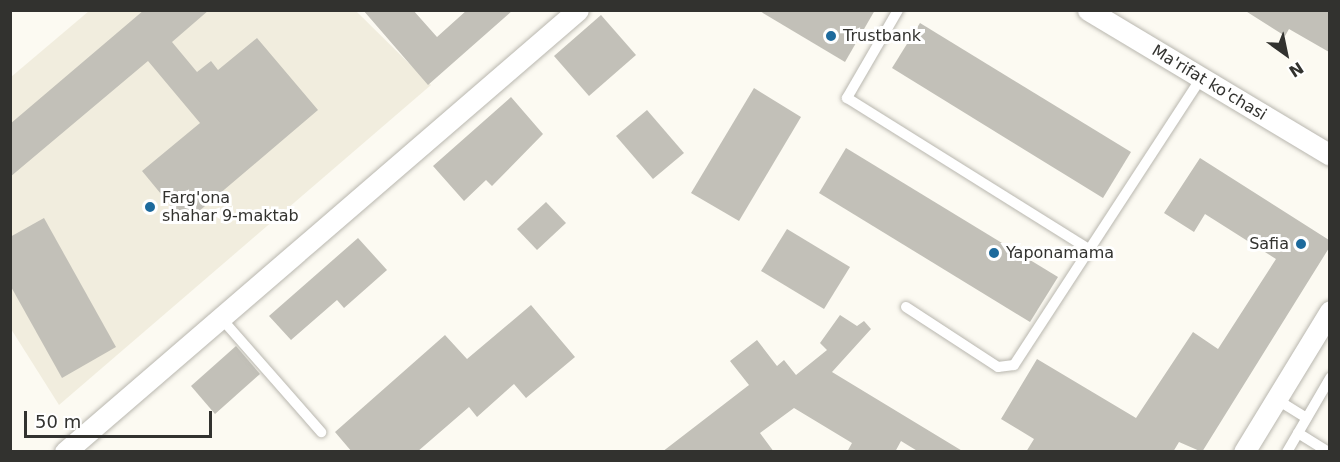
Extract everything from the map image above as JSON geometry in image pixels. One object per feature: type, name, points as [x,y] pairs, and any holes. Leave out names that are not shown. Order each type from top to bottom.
[{"type":"street","points":[[65,452],[578,10]]},
{"type":"street","name":"Ma'rifat ko'chasi","points":[[1088,10],[1329,155]]},
{"type":"street","points":[[1244,452],[1329,311]]},
{"type":"lane","points":[[898,10],[847,98],[1090,250]]},
{"type":"lane","points":[[906,308],[998,367],[1014,364],[1201,78]]},
{"type":"lane","points":[[221,318],[321,432]]},
{"type":"lane","points":[[1287,452],[1329,378]]},
{"type":"lane","points":[[1276,399],[1306,418]]},
{"type":"lane","points":[[1298,433],[1329,452]]},
{"type":"shaded area","name":"Farg'ona shahar 9-maktab","points":[[89,11],[356,11],[431,85],[59,405],[11,329],[11,77]]},
{"type":"building","points":[[144,10],[209,10],[172,42],[197,72],[211,61],[218,70],[257,38],[318,110],[185,223],[142,171],[200,123],[148,61],[10,177],[10,124]]},
{"type":"building","points":[[363,10],[413,10],[437,37],[467,10],[513,10],[428,85]]},
{"type":"building","name":"Trustbank","points":[[758,10],[875,10],[845,62]]},
{"type":"building","points":[[1244,10],[1329,10],[1329,52],[1289,29],[1285,36]]},
{"type":"building","points":[[601,15],[636,55],[589,96],[554,56]]},
{"type":"building","points":[[920,23],[1131,152],[1103,198],[892,68]]},
{"type":"building","points":[[754,88],[801,117],[739,221],[691,193]]},
{"type":"building","points":[[511,97],[543,134],[492,186],[486,180],[464,201],[433,166]]},
{"type":"building","points":[[647,110],[684,153],[653,179],[616,136]]},
{"type":"building","points":[[846,148],[1058,277],[1030,322],[819,193]]},
{"type":"building","points":[[1200,158],[1329,240],[1329,248],[1202,452],[1179,442],[1173,452],[1026,452],[1034,439],[1001,419],[1037,359],[1136,418],[1193,332],[1218,349],[1276,259],[1205,214],[1194,232],[1164,213]]},
{"type":"building","points":[[546,202],[566,223],[537,250],[517,229]]},
{"type":"building","points":[[44,218],[116,347],[62,378],[10,285],[10,237]]},
{"type":"building","points":[[787,229],[850,267],[824,309],[761,271]]},
{"type":"building","points":[[358,238],[387,270],[344,308],[337,300],[291,340],[269,316]]},
{"type":"building","points":[[531,305],[575,357],[526,398],[514,384],[477,417],[469,407],[417,452],[352,452],[335,432],[445,335],[467,359]]},
{"type":"building","points":[[840,315],[857,326],[864,321],[871,329],[832,372],[964,452],[919,452],[901,441],[895,452],[847,452],[852,443],[794,408],[760,433],[774,452],[662,452],[749,385],[730,361],[757,340],[777,366],[784,360],[796,375],[827,350],[820,343]]},
{"type":"building","points":[[236,346],[260,374],[215,414],[191,386]]},
{"type":"place","name":"Trustbank","points":[[831,36]]},
{"type":"place","name":"Farg'ona shahar 9-maktab","points":[[150,207]]},
{"type":"place","name":"Safia","points":[[1301,244]]},
{"type":"place","name":"Yaponamama","points":[[994,253]]}]
